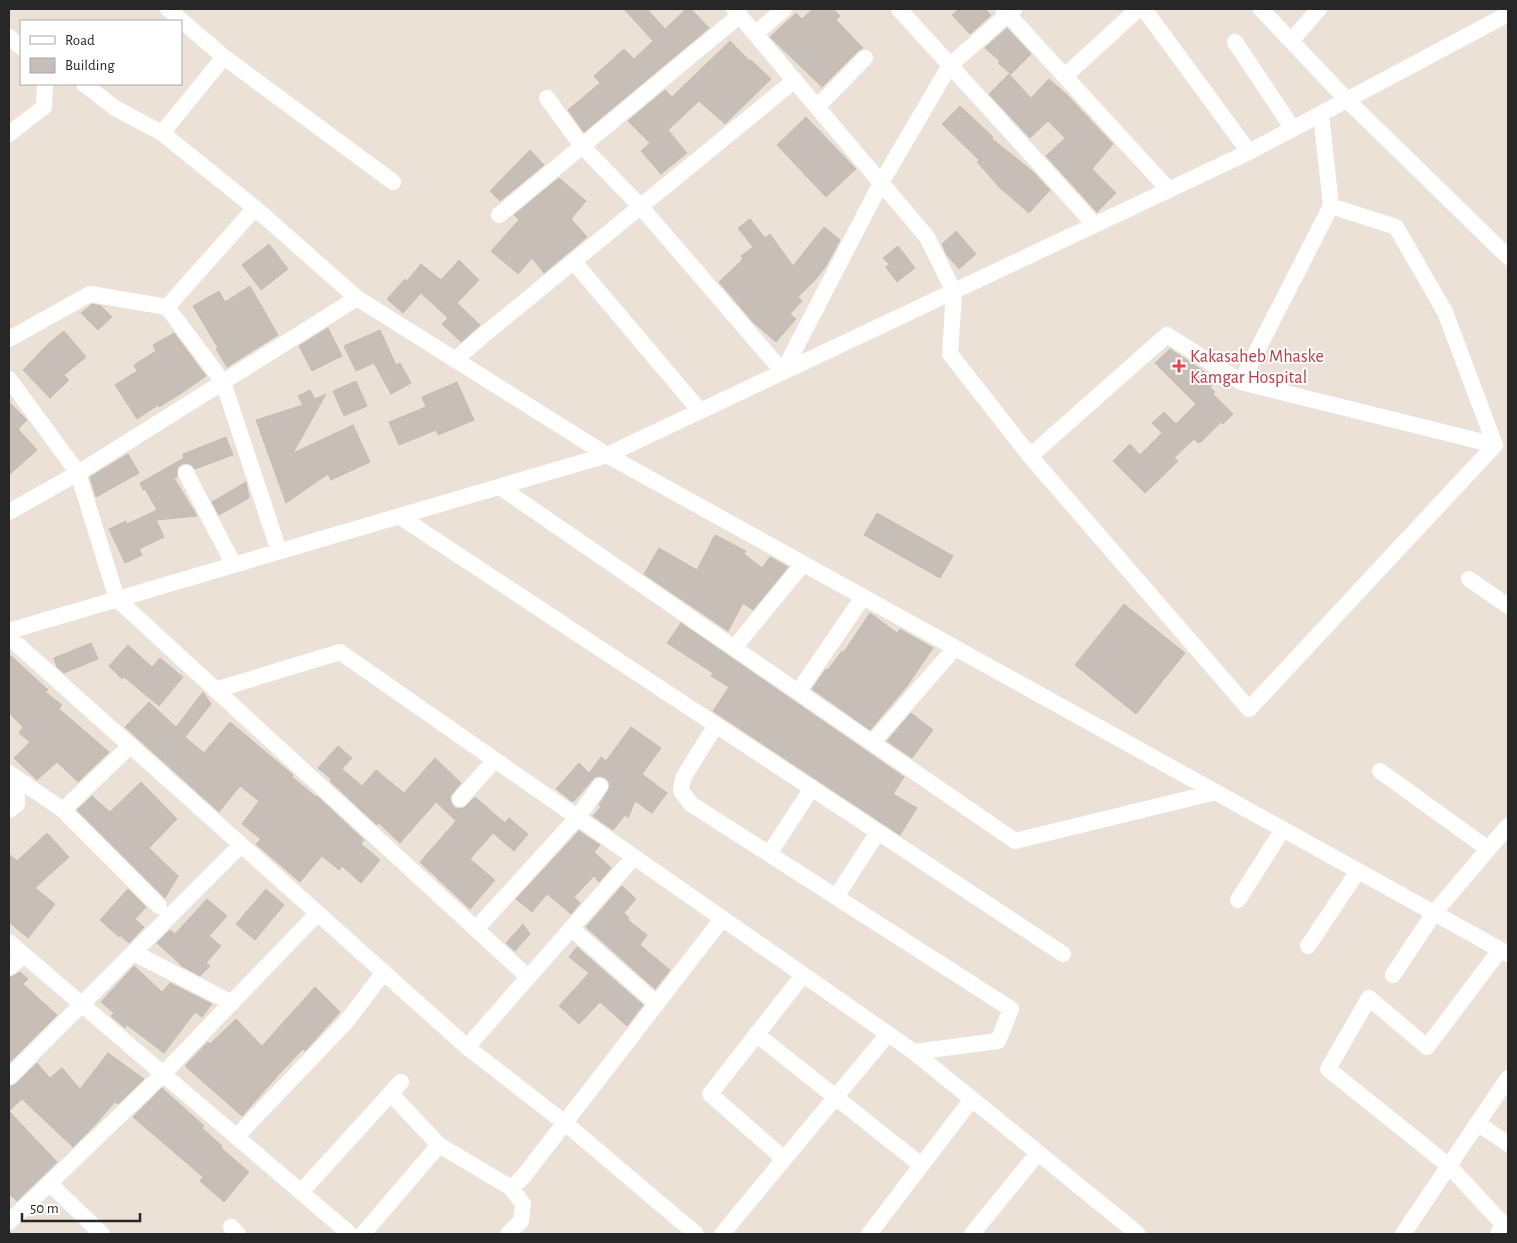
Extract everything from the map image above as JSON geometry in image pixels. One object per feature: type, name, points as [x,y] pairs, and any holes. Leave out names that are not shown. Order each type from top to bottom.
[{"type":"street","points":[[168,9],[181,20]]},
{"type":"street","points":[[756,34],[784,9]]},
{"type":"street","points":[[899,9],[1095,225]]},
{"type":"street","points":[[1066,76],[1138,9]]},
{"type":"street","points":[[1144,9],[1249,152]]},
{"type":"street","points":[[1261,9],[1347,100],[1508,257]]},
{"type":"street","points":[[1291,40],[1319,9]]},
{"type":"street","points":[[783,372],[881,182],[950,65],[1009,11],[1169,190]]},
{"type":"street","points":[[499,215],[737,12],[927,237],[954,292],[950,354],[1030,456],[1249,709],[1496,445]]},
{"type":"street","points":[[182,21],[224,57],[393,182]]},
{"type":"street","points":[[9,631],[607,455],[1249,152],[1347,100],[1505,21]]},
{"type":"street","points":[[9,37],[20,46]]},
{"type":"street","points":[[1235,42],[1293,128]]},
{"type":"street","points":[[162,132],[224,57]]},
{"type":"street","points":[[817,107],[865,58]]},
{"type":"street","points":[[456,360],[795,80]]},
{"type":"street","points":[[9,134],[44,107],[45,85]]},
{"type":"street","points":[[85,85],[115,108],[162,132],[255,208],[356,298],[607,455],[1504,952],[1427,1047],[1369,998],[1328,1069],[1448,1166],[1503,1224],[1498,1234]]},
{"type":"street","points":[[547,98],[582,146],[640,207],[783,372]]},
{"type":"street","points":[[1241,382],[1331,206],[1321,114]]},
{"type":"street","points":[[1331,206],[1396,227],[1445,312],[1496,445]]},
{"type":"street","points":[[167,307],[255,208]]},
{"type":"street","points":[[574,262],[700,411]]},
{"type":"street","points":[[9,339],[90,294],[167,307],[222,382],[279,551]]},
{"type":"street","points":[[9,512],[78,473],[356,298]]},
{"type":"street","points":[[1030,456],[1166,335],[1241,382],[1496,445]]},
{"type":"street","points":[[9,379],[78,473],[117,599],[528,977]]},
{"type":"street","points":[[186,473],[234,565]]},
{"type":"street","points":[[500,487],[1015,841],[1216,792]]},
{"type":"street","points":[[399,516],[1063,954]]},
{"type":"street","points":[[734,648],[803,564]]},
{"type":"street","points":[[1469,579],[1508,606]]},
{"type":"street","points":[[798,692],[863,597]]},
{"type":"street","points":[[9,622],[31,624]]},
{"type":"street","points":[[9,637],[467,1047],[564,1123],[696,1234]]},
{"type":"street","points":[[872,743],[955,648]]},
{"type":"street","points":[[215,690],[340,652],[722,919],[804,982],[914,1052],[1138,1234]]},
{"type":"street","points":[[716,725],[683,778],[681,791],[691,804],[1011,1009],[998,1041],[914,1052]]},
{"type":"street","points":[[63,810],[130,746]]},
{"type":"street","points":[[460,800],[495,760]]},
{"type":"street","points":[[1380,770],[1488,849]]},
{"type":"street","points":[[13,807],[18,780],[63,810],[159,906]]},
{"type":"street","points":[[476,929],[577,818],[600,786]]},
{"type":"street","points":[[769,854],[812,788]]},
{"type":"street","points":[[1393,976],[1434,913],[1508,826]]},
{"type":"street","points":[[1238,900],[1283,829]]},
{"type":"street","points":[[836,897],[878,832]]},
{"type":"street","points":[[9,1077],[241,845]]},
{"type":"street","points":[[467,1047],[634,857]]},
{"type":"street","points":[[1308,946],[1358,871]]},
{"type":"street","points":[[9,1222],[163,1074],[318,914]]},
{"type":"street","points":[[511,1188],[522,1177],[722,919]]},
{"type":"street","points":[[571,928],[657,1004]]},
{"type":"street","points":[[9,942],[350,1234]]},
{"type":"street","points":[[134,953],[232,1003]]},
{"type":"street","points":[[9,968],[24,955]]},
{"type":"street","points":[[236,1136],[346,1022],[384,972]]},
{"type":"street","points":[[784,1160],[710,1094],[756,1034],[804,982]]},
{"type":"street","points":[[756,1034],[921,1165]]},
{"type":"street","points":[[722,1234],[888,1034]]},
{"type":"street","points":[[1402,1234],[1508,1078]]},
{"type":"street","points":[[301,1192],[396,1088],[438,1145],[511,1188],[523,1204],[521,1221],[508,1234]]},
{"type":"street","points":[[869,1234],[972,1099]]},
{"type":"street","points":[[1477,1124],[1508,1144]]},
{"type":"street","points":[[362,1234],[438,1145]]},
{"type":"street","points":[[972,1234],[1038,1153]]},
{"type":"street","points":[[49,1183],[102,1234]]},
{"type":"building","points":[[624,9],[647,9],[665,29],[686,9],[691,9],[709,28],[584,132],[568,110],[600,83],[594,76],[624,49],[634,59],[653,41]]},
{"type":"building","points":[[813,9],[833,9],[840,16],[836,20],[863,48],[822,87],[770,37],[796,13],[802,19]]},
{"type":"building","points":[[959,9],[985,9],[991,15],[970,34],[952,15]]},
{"type":"building","points":[[1007,28],[1031,54],[1011,74],[985,48]]},
{"type":"building","points":[[730,41],[771,79],[725,124],[699,101],[668,130],[687,153],[661,174],[641,151],[650,143],[628,121],[665,90],[672,97]]},
{"type":"building","points":[[1009,74],[1031,98],[1049,79],[1067,95],[1113,144],[1092,169],[1116,193],[1097,212],[1046,156],[1065,138],[1048,121],[1030,138],[989,94]]},
{"type":"building","points":[[960,106],[993,137],[991,138],[1031,170],[1050,190],[1029,213],[1000,188],[977,162],[979,160],[942,124]]},
{"type":"building","points":[[806,117],[856,169],[826,197],[777,145]]},
{"type":"building","points":[[530,150],[544,165],[500,201],[490,191]]},
{"type":"building","points":[[559,178],[586,201],[571,219],[587,237],[544,273],[532,258],[518,274],[491,251],[519,220],[514,215]]},
{"type":"building","points":[[750,219],[765,238],[770,234],[793,266],[824,227],[840,240],[826,266],[798,297],[802,301],[790,314],[796,319],[776,342],[754,323],[719,282],[743,259],[741,256],[753,247],[738,228]]},
{"type":"building","points":[[956,231],[976,254],[959,269],[947,255],[942,244]]},
{"type":"building","points":[[269,244],[288,269],[261,290],[242,265]]},
{"type":"building","points":[[898,246],[915,268],[897,282],[886,267],[889,264],[883,258]]},
{"type":"building","points":[[459,260],[479,280],[457,303],[480,325],[461,342],[442,324],[448,318],[421,293],[403,313],[387,299],[405,279],[407,281],[421,264],[441,280]]},
{"type":"building","points":[[250,286],[278,335],[227,367],[193,306],[219,291],[225,302]]},
{"type":"building","points":[[92,304],[101,306],[112,317],[98,330],[81,313]]},
{"type":"building","points":[[328,328],[342,356],[312,371],[299,346]]},
{"type":"building","points":[[380,330],[396,365],[400,363],[411,383],[391,394],[374,363],[356,371],[344,346]]},
{"type":"building","points":[[64,331],[86,357],[64,375],[69,380],[50,398],[23,370],[48,344]]},
{"type":"building","points":[[174,333],[206,376],[137,419],[115,385],[137,371],[134,365],[156,351],[153,345]]},
{"type":"building","points":[[1170,349],[1202,370],[1214,383],[1210,387],[1215,392],[1213,394],[1233,414],[1223,424],[1221,422],[1202,441],[1198,443],[1194,439],[1174,458],[1178,461],[1145,493],[1113,461],[1130,444],[1140,455],[1162,433],[1152,423],[1164,412],[1176,424],[1196,404],[1155,363]]},
{"type":"building","points":[[356,381],[367,406],[344,416],[333,391]]},
{"type":"building","points":[[457,382],[474,420],[438,435],[436,430],[399,445],[389,422],[426,407],[422,397]]},
{"type":"building","points":[[310,390],[315,399],[326,394],[293,453],[353,425],[370,462],[331,480],[328,474],[286,503],[256,420],[303,405],[298,396]]},
{"type":"building","points":[[9,402],[27,420],[18,429],[37,450],[9,475]]},
{"type":"building","points":[[226,437],[233,455],[195,469],[187,463],[177,468],[177,477],[174,478],[197,516],[156,520],[164,537],[139,549],[142,555],[125,563],[109,529],[126,521],[127,524],[157,510],[140,483],[184,458],[183,454]]},
{"type":"building","points":[[128,454],[139,473],[96,497],[90,477]]},
{"type":"building","points":[[246,482],[249,498],[219,515],[212,502]]},
{"type":"building","points":[[877,513],[953,556],[940,578],[864,535]]},
{"type":"building","points":[[715,535],[746,551],[744,554],[762,568],[770,557],[788,567],[753,610],[743,603],[728,631],[644,574],[659,548],[697,570]]},
{"type":"building","points":[[1124,604],[1185,653],[1136,714],[1075,665]]},
{"type":"building","points":[[870,613],[897,633],[900,629],[933,648],[907,686],[870,730],[812,689],[826,669],[828,670],[842,651],[844,652]]},
{"type":"building","points":[[681,623],[904,777],[893,794],[917,808],[900,835],[713,711],[729,687],[711,676],[713,673],[667,643]]},
{"type":"building","points":[[91,643],[98,659],[64,673],[57,667],[54,658]]},
{"type":"building","points":[[128,645],[152,667],[160,658],[183,677],[159,706],[124,677],[122,679],[109,666]]},
{"type":"building","points":[[9,654],[48,690],[45,692],[62,705],[59,709],[109,752],[78,782],[57,762],[37,780],[14,758],[30,742],[19,733],[23,727],[9,713]]},
{"type":"building","points":[[203,692],[211,704],[185,737],[204,753],[230,722],[293,775],[291,776],[317,796],[364,840],[361,844],[380,860],[361,883],[342,866],[339,870],[322,856],[300,882],[256,844],[261,839],[242,824],[259,801],[240,786],[219,812],[125,727],[149,702],[176,727]]},
{"type":"building","points":[[911,713],[933,730],[912,758],[887,741]]},
{"type":"building","points":[[631,727],[661,748],[642,774],[667,793],[652,813],[635,801],[628,818],[625,815],[613,830],[593,816],[601,807],[599,805],[610,787],[606,778],[595,777],[573,802],[556,789],[579,763],[589,773],[601,757],[606,761]]},
{"type":"building","points":[[338,746],[352,758],[342,769],[362,786],[376,770],[404,793],[435,758],[461,783],[450,796],[454,807],[458,809],[464,808],[475,797],[505,823],[509,818],[528,834],[514,851],[493,833],[470,859],[495,880],[470,909],[420,862],[456,821],[436,802],[400,843],[379,823],[377,825],[318,768]]},
{"type":"building","points":[[141,782],[177,819],[149,848],[178,876],[165,898],[77,810],[92,796],[110,812]]},
{"type":"building","points":[[579,831],[600,845],[594,852],[611,868],[599,882],[594,876],[574,897],[580,903],[571,914],[547,894],[532,912],[516,899]]},
{"type":"building","points":[[47,833],[69,857],[35,888],[55,904],[28,938],[9,922],[9,854],[17,861]]},
{"type":"building","points":[[622,886],[636,899],[624,913],[629,918],[628,920],[647,935],[640,945],[670,970],[655,989],[586,927]]},
{"type":"building","points":[[128,889],[146,907],[135,919],[144,927],[129,943],[120,935],[119,937],[100,920]]},
{"type":"building","points":[[266,889],[284,905],[255,940],[236,924]]},
{"type":"building","points":[[207,899],[227,916],[209,936],[221,946],[206,963],[210,966],[200,976],[182,966],[157,943],[170,930],[175,934]]},
{"type":"building","points":[[523,924],[530,934],[515,951],[506,943]]},
{"type":"building","points":[[577,947],[643,1005],[627,1026],[600,1002],[579,1024],[559,1006],[589,973],[569,957]]},
{"type":"building","points":[[134,966],[162,992],[170,983],[212,1004],[202,1017],[195,1012],[164,1053],[127,1025],[125,1028],[111,1016],[114,1013],[101,1002]]},
{"type":"building","points":[[20,972],[28,979],[23,984],[57,1015],[9,1063],[9,978]]},
{"type":"building","points":[[315,987],[340,1012],[305,1051],[303,1049],[280,1073],[242,1116],[185,1066],[208,1042],[210,1044],[236,1019],[262,1046]]},
{"type":"building","points":[[108,1053],[144,1079],[118,1104],[115,1102],[73,1147],[22,1099],[9,1111],[9,1087],[16,1084],[37,1063],[50,1078],[62,1068],[80,1089]]},
{"type":"building","points":[[162,1088],[204,1126],[202,1128],[222,1146],[221,1148],[249,1172],[224,1202],[200,1181],[203,1177],[133,1117]]},
{"type":"building","points":[[9,1111],[57,1162],[17,1201],[9,1194]]},
{"type":"place","name":"Kakasaheb Mhaske Kamgar Hospital","points":[[1179,366]]}]
